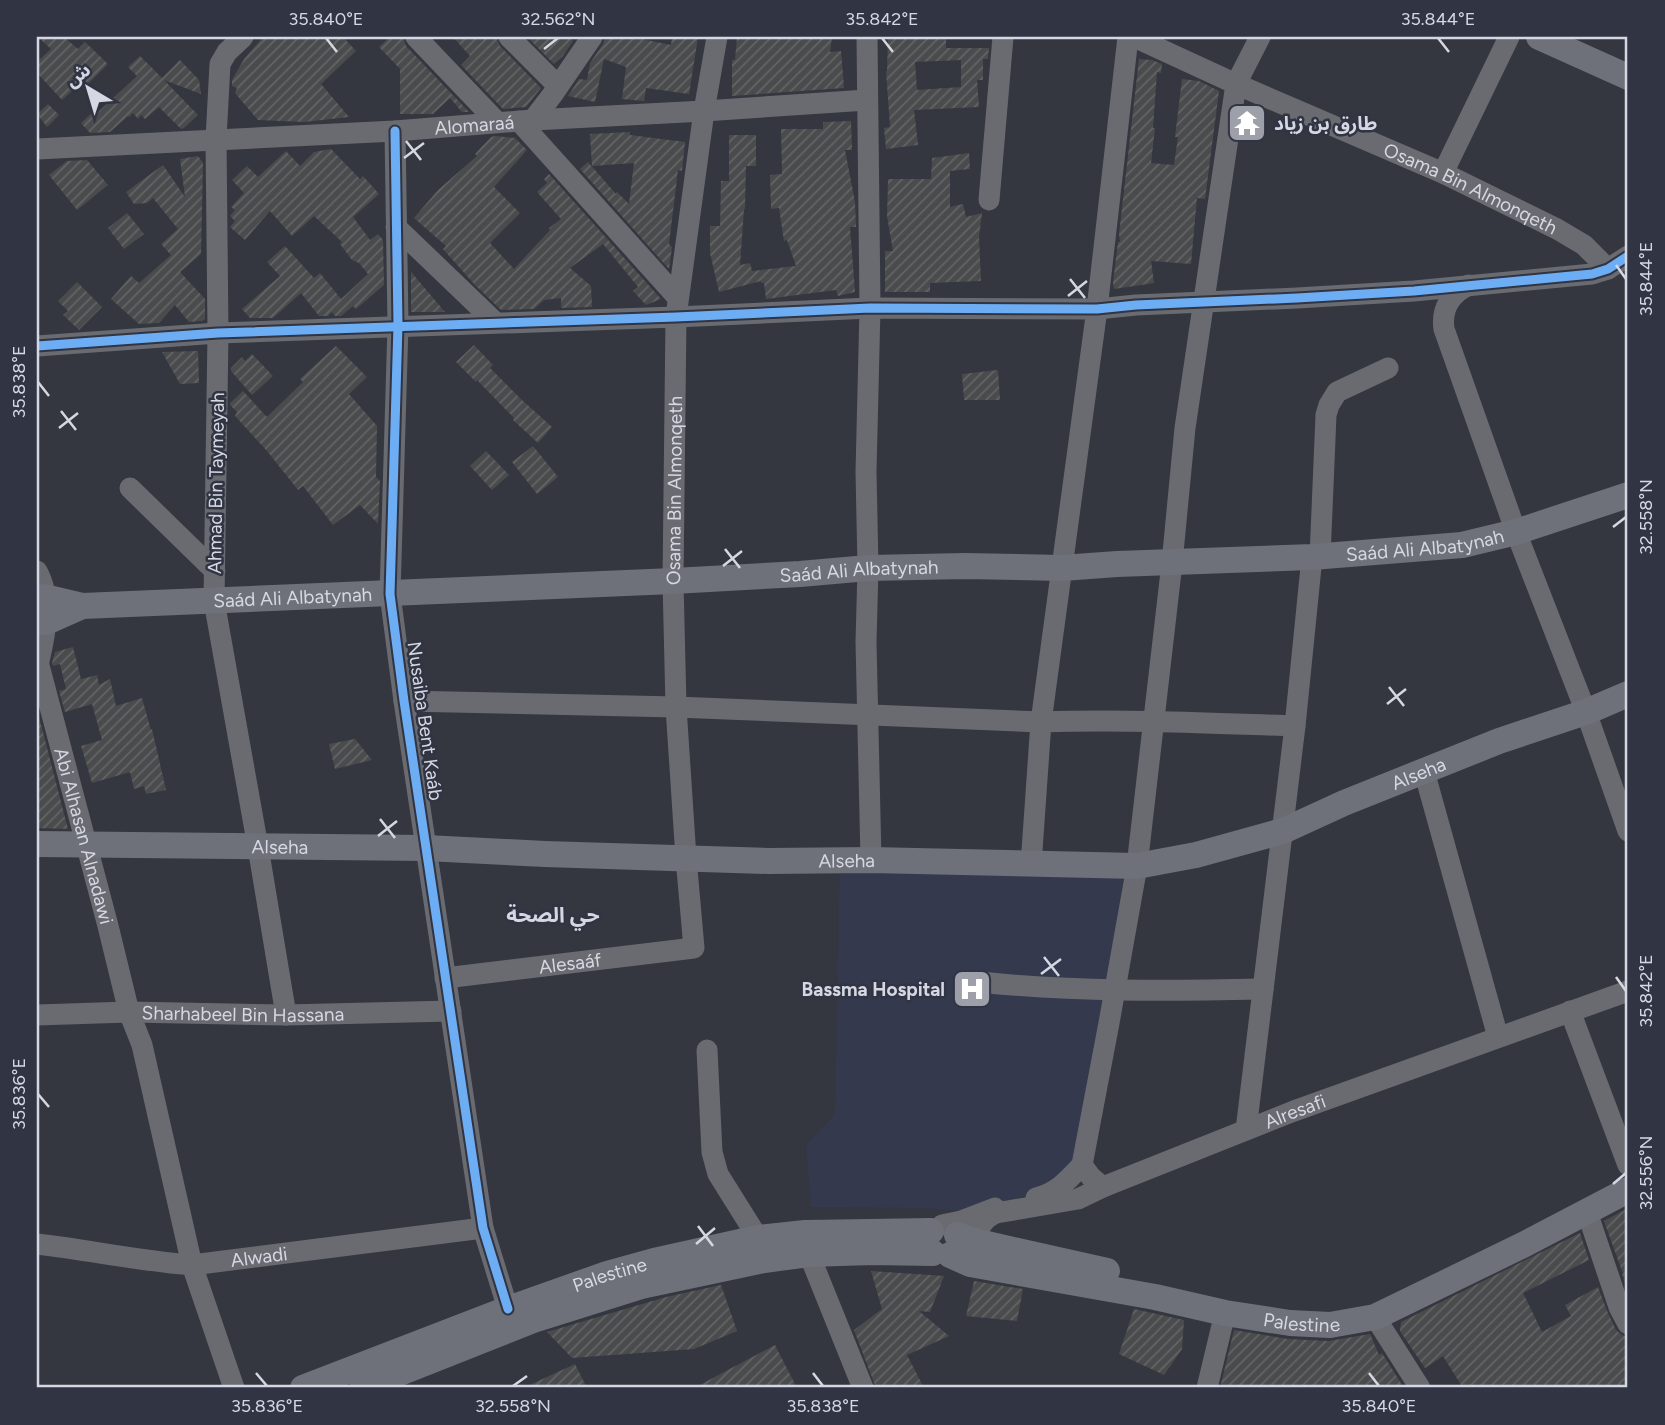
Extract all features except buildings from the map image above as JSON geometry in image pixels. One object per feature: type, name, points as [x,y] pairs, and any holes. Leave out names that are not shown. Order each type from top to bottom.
[{"type":"main road","points":[[1539,37],[1628,77]]},
{"type":"main road","points":[[1579,37],[1628,58]]},
{"type":"main road","name":"Saád Ali Albatynah","points":[[41,610],[82,606],[673,581],[868,568],[1062,568],[1316,557],[1462,545],[1516,533],[1628,495]]},
{"type":"main road","name":"Alseha","points":[[37,844],[426,848],[768,861],[871,860],[1137,866],[1196,855],[1283,831],[1344,803],[1499,741],[1586,712],[1628,694]]},
{"type":"main road","name":"Palestine","points":[[316,1386],[607,1274],[758,1238],[805,1233],[949,1240],[1279,1308],[1332,1311],[1365,1305],[1444,1270],[1628,1172]]},
{"type":"main road","name":"Palestine","points":[[949,1240],[970,1264],[1155,1297],[1225,1313],[1290,1323],[1330,1325],[1376,1317],[1628,1189]]},
{"type":"main road","name":"Palestine","points":[[362,1388],[392,1381],[536,1319],[641,1286],[764,1260],[809,1254],[872,1252],[949,1240]]},
{"type":"street","name":"Ahmad Bin Taymeyah","points":[[243,37],[227,52],[220,64],[216,139],[219,332],[214,601],[286,1015]]},
{"type":"street","points":[[416,37],[516,121],[677,308]]},
{"type":"street","points":[[509,37],[558,86]]},
{"type":"street","name":"Osama Bin Almonqeth","points":[[694,948],[685,858],[676,707],[673,581],[677,308],[717,37]]},
{"type":"street","points":[[867,37],[870,308],[866,642],[871,860]]},
{"type":"street","points":[[989,200],[1003,37]]},
{"type":"street","points":[[1031,865],[1041,722],[1097,309],[1128,37]]},
{"type":"street","name":"Osama Bin Almonqeth","points":[[1134,37],[1443,173],[1557,229],[1584,245],[1608,269]]},
{"type":"street","points":[[949,1240],[961,1221],[994,1208],[1052,1193],[1082,1165],[1137,866],[1185,428],[1236,84],[1259,37]]},
{"type":"street","points":[[1443,173],[1509,37]]},
{"type":"street","points":[[516,121],[558,86],[583,41]]},
{"type":"street","name":"Alomaraá","points":[[37,149],[395,131],[867,100]]},
{"type":"street","name":"Nusaiba Bent Kaáb","points":[[395,131],[398,325],[390,594],[483,1228],[508,1310]]},
{"type":"street","points":[[396,227],[495,322]]},
{"type":"street","points":[[37,346],[219,332],[495,322],[677,308],[1097,309],[1136,304],[1297,298],[1414,291],[1592,274],[1608,269],[1628,256]]},
{"type":"street","points":[[1469,285],[1455,293],[1447,305],[1444,329],[1516,533],[1586,712],[1628,831]]},
{"type":"street","points":[[1246,1130],[1316,557],[1326,415],[1337,392],[1388,368]]},
{"type":"street","points":[[130,488],[215,571]]},
{"type":"street","name":"Abi Alhasan Alnadawi","points":[[37,571],[43,583],[41,610],[46,632],[38,659],[129,1012],[142,1045],[192,1265],[234,1388]]},
{"type":"street","points":[[404,701],[676,707],[1041,722],[1092,720],[1295,726]]},
{"type":"street","points":[[1424,771],[1498,1037]]},
{"type":"street","name":"Alesaáf","points":[[445,978],[694,948]]},
{"type":"street","points":[[980,982],[1115,990],[1263,989]]},
{"type":"street","name":"Alresafi","points":[[949,1240],[978,1233],[982,1224],[996,1213],[1078,1199],[1246,1130],[1628,991]]},
{"type":"street","points":[[1570,1011],[1628,1165]]},
{"type":"street","name":"Sharhabeel Bin Hassana","points":[[37,1014],[129,1012],[286,1015],[451,1012]]},
{"type":"street","points":[[707,1050],[714,1165],[758,1238]]},
{"type":"street","points":[[1082,1165],[1103,1187]]},
{"type":"street","points":[[1587,1212],[1619,1307],[1628,1324]]},
{"type":"street","name":"Alwadi","points":[[37,1244],[192,1265],[483,1228]]},
{"type":"street","points":[[809,1254],[863,1388]]},
{"type":"street","points":[[1207,1388],[1225,1313]]},
{"type":"street","points":[[1376,1317],[1420,1388]]},
{"type":"shaded area","name":"Bassma Hospital","points":[[840,857],[1126,863],[1075,1185],[960,1211],[811,1207],[806,1145],[835,1114]]},
{"type":"cycle path","points":[[395,131],[398,325],[390,594],[483,1228],[508,1309]]},
{"type":"cycle path","points":[[37,346],[218,333],[870,308],[1097,309],[1297,298],[1414,291],[1592,274],[1608,269],[1628,256]]},
{"type":"place","name":"طارق بن زياد","points":[[1247,123]]},
{"type":"place","name":"Bassma Hospital","points":[[972,989]]},
{"type":"district","name":"حي الصحة","points":[[553,914]]}]
